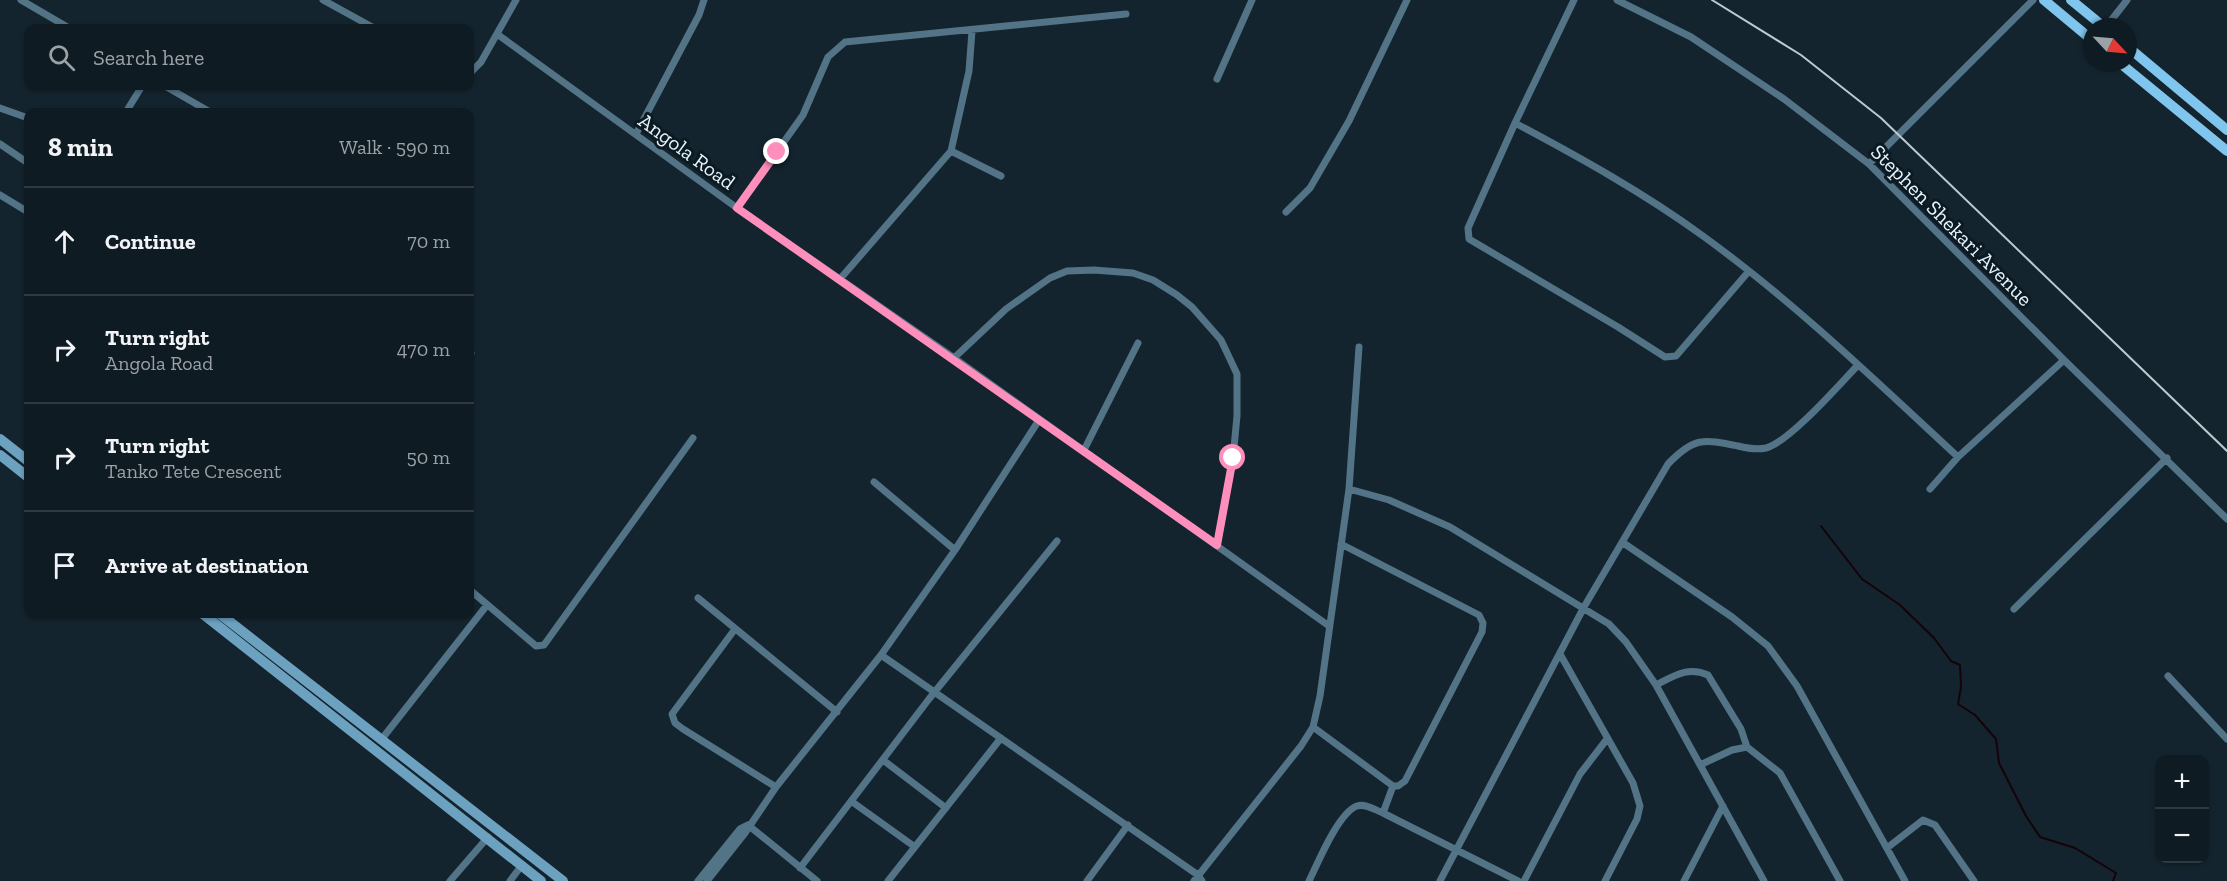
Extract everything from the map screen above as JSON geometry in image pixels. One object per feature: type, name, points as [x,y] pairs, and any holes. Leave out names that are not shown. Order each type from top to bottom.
[{"type":"main road","points":[[2043,0],[2083,33]]},
{"type":"main road","points":[[2071,0],[2094,18]]},
{"type":"main road","points":[[2137,55],[2227,130]]},
{"type":"main road","points":[[2131,72],[2227,151]]},
{"type":"street","points":[[21,0],[62,24]]},
{"type":"street","points":[[323,0],[367,24]]},
{"type":"street","points":[[474,69],[481,62],[516,0]]},
{"type":"street","points":[[636,134],[699,15],[704,0]]},
{"type":"street","points":[[1217,79],[1251,0]]},
{"type":"street","points":[[1286,212],[1310,188],[1349,121],[1407,0]]},
{"type":"street","points":[[1574,0],[1468,228],[1469,239],[1665,357],[1676,356],[1749,271]]},
{"type":"street","name":"Stephen Shekari Avenue","points":[[1617,0],[1691,37],[1784,99],[1869,164],[2064,360],[2227,519]]},
{"type":"street","points":[[1869,164],[2033,0]]},
{"type":"street","points":[[2112,18],[2127,0]]},
{"type":"street","points":[[737,208],[803,115],[828,57],[845,42],[1126,14]]},
{"type":"street","points":[[840,279],[951,152],[969,70],[972,31]]},
{"type":"street","name":"Angola Road","points":[[496,34],[737,208],[954,358],[1329,626]]},
{"type":"street","points":[[128,108],[140,90]]},
{"type":"street","points":[[172,90],[203,108]]},
{"type":"street","points":[[0,108],[24,117]]},
{"type":"street","points":[[1515,123],[1593,165],[1702,235],[1749,271],[1858,365],[1958,456]]},
{"type":"street","points":[[0,144],[24,160]]},
{"type":"street","points":[[951,152],[1001,176]]},
{"type":"street","points":[[0,195],[24,210]]},
{"type":"street","points":[[954,358],[1005,309],[1050,278],[1067,271],[1094,270],[1133,273],[1153,280],[1177,295],[1192,307],[1221,340],[1237,374],[1237,416],[1233,458],[1217,545]]},
{"type":"street","points":[[1084,450],[1138,343]]},
{"type":"street","points":[[881,655],[1128,825],[1198,879],[1301,746],[1313,727],[1320,696],[1349,489],[1359,347]]},
{"type":"street","points":[[1930,489],[1958,456],[2064,360]]},
{"type":"street","points":[[1440,881],[1584,607],[1668,464],[1683,448],[1700,441],[1766,448],[1787,437],[1858,365]]},
{"type":"street","points":[[707,881],[776,787],[881,655],[955,550],[1040,420]]},
{"type":"street","points":[[474,594],[536,646],[544,645],[693,438]]},
{"type":"street","points":[[0,439],[24,458]]},
{"type":"street","points":[[0,454],[24,474]]},
{"type":"street","points":[[2014,609],[2167,458]]},
{"type":"street","points":[[874,482],[955,550]]},
{"type":"street","points":[[1349,489],[1389,500],[1450,527],[1609,624],[1626,642],[1656,685],[1764,881]]},
{"type":"street","points":[[800,868],[1057,541]]},
{"type":"street","points":[[1622,542],[1732,617],[1768,646],[1797,686],[1905,881]]},
{"type":"street","points":[[1313,727],[1392,786],[1398,786],[1406,781],[1482,632],[1483,623],[1479,615],[1341,544]]},
{"type":"street","points":[[698,598],[837,712]]},
{"type":"street","points":[[381,740],[487,605]]},
{"type":"street","points":[[208,618],[542,881]]},
{"type":"street","points":[[225,618],[559,880]]},
{"type":"street","points":[[735,629],[672,714],[675,723],[683,729],[776,787]]},
{"type":"street","points":[[1560,654],[1633,783],[1640,806],[1637,819],[1605,881]]},
{"type":"street","points":[[1656,685],[1684,671],[1700,671],[1708,675],[1741,729],[1746,747],[1780,772],[1840,881]]},
{"type":"street","points":[[2168,676],[2227,739]]},
{"type":"street","points":[[888,881],[1001,738]]},
{"type":"street","points":[[1524,881],[1580,774],[1607,739]]},
{"type":"street","points":[[1700,765],[1732,750],[1746,747]]},
{"type":"street","points":[[883,760],[946,808]]},
{"type":"street","points":[[1383,813],[1392,786]]},
{"type":"street","points":[[851,801],[915,847]]},
{"type":"street","points":[[1309,881],[1339,823],[1348,812],[1358,806],[1367,806],[1518,881]]},
{"type":"street","points":[[1684,881],[1723,806]]},
{"type":"street","points":[[1887,848],[1923,820],[1930,822],[1935,825],[1974,881]]},
{"type":"street","points":[[748,825],[817,881]]},
{"type":"street","points":[[698,881],[740,830],[748,825]]},
{"type":"street","points":[[1087,881],[1128,825]]},
{"type":"street","points":[[450,881],[488,837]]},
{"type":"street","points":[[510,881],[522,865]]},
{"type":"waterway","points":[[1821,526],[1862,579],[1900,605],[1934,638],[1951,661],[1960,665],[1961,687],[1958,704],[1975,715],[1996,739],[1999,763],[2026,816],[2040,837],[2075,848],[2116,873],[2113,881]]},
{"type":"railway","points":[[1712,0],[1801,55],[1881,118],[2227,451]]},
{"type":"route","points":[[777,152],[737,208],[954,358],[1217,545],[1233,458]]}]
